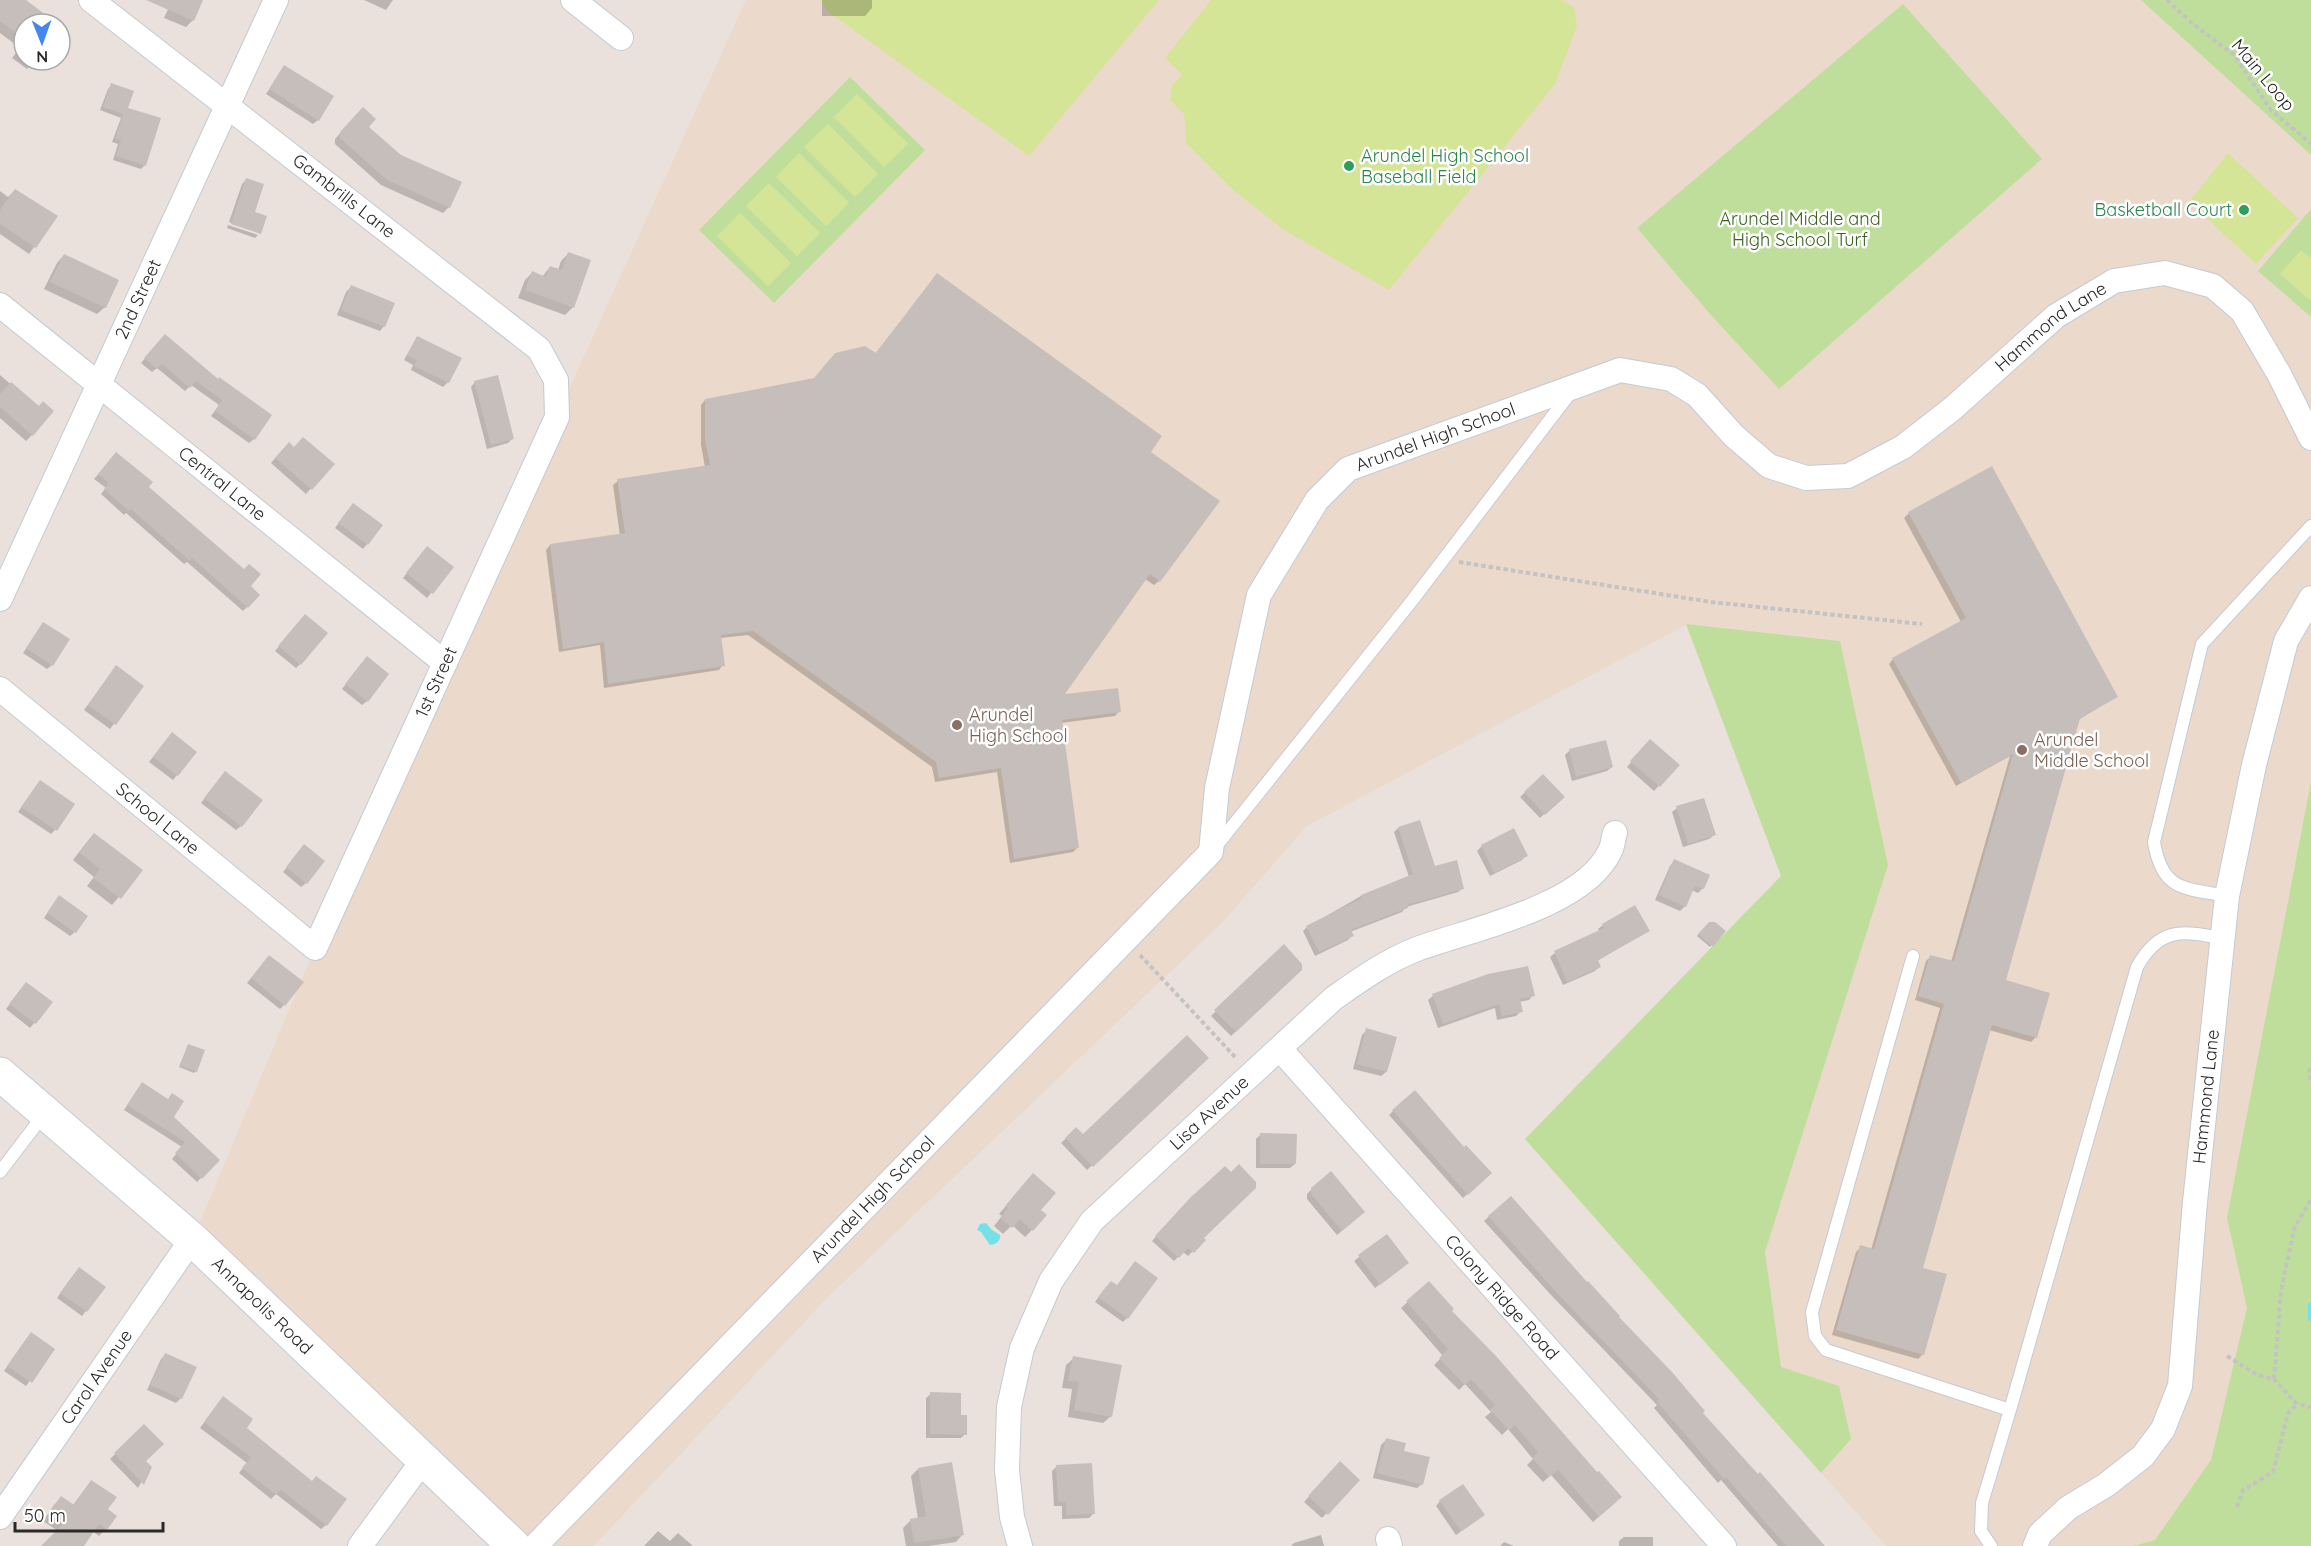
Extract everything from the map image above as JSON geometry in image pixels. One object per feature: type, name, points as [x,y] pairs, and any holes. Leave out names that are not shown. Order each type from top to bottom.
[{"type":"main road","name":"Annapolis Road","points":[[0,1074],[192,1239],[514,1546]]},
{"type":"street","name":"Gambrills Lane","points":[[91,0],[539,349],[556,380],[558,417]]},
{"type":"street","name":"2nd Street","points":[[0,599],[276,0]]},
{"type":"street","points":[[573,0],[621,38]]},
{"type":"street","name":"Hammond Lane","points":[[1848,476],[1903,447],[1952,409],[2056,316],[2114,280],[2165,273],[2213,286],[2242,311],[2279,374],[2311,438]]},
{"type":"street","name":"Central Lane","points":[[0,305],[445,663]]},
{"type":"street","name":"Arundel High School","points":[[535,1546],[1212,852],[1217,788],[1259,595],[1317,500],[1348,469],[1620,370],[1671,379],[1697,395],[1734,436],[1769,466],[1806,478],[1848,476]]},
{"type":"street","name":"1st Street","points":[[315,948],[558,417]]},
{"type":"street","name":"Hammond Lane","points":[[2035,1546],[2040,1534],[2068,1508],[2106,1485],[2142,1456],[2163,1429],[2180,1386],[2195,1202],[2227,896],[2254,765],[2286,641],[2311,598]]},
{"type":"street","name":"School Lane","points":[[0,689],[315,948]]},
{"type":"street","name":"Lisa Avenue","points":[[1020,1546],[1012,1517],[1006,1470],[1009,1407],[1022,1348],[1051,1281],[1092,1221],[1334,998],[1372,971],[1415,950],[1514,918],[1575,888],[1592,875],[1611,851],[1615,833]]},
{"type":"street","name":"Colony Ridge Road","points":[[1280,1049],[1724,1546]]},
{"type":"street","name":"Carol Avenue","points":[[0,1517],[192,1239]]},
{"type":"street","points":[[360,1546],[424,1459]]},
{"type":"lane","name":"Arundel High School","points":[[1212,852],[1444,559],[1576,386]]},
{"type":"lane","points":[[2227,896],[2188,889],[2166,878],[2157,859],[2154,842],[2202,644],[2311,526]]},
{"type":"lane","points":[[1991,1546],[1981,1531],[1982,1503],[2137,967],[2148,949],[2169,934],[2196,933],[2221,938]]},
{"type":"lane","points":[[1913,956],[1812,1312],[1815,1336],[1826,1350],[2010,1410]]},
{"type":"lane","points":[[0,1172],[45,1112]]},
{"type":"path","name":"Main Loop","points":[[2167,0],[2234,56],[2271,110],[2311,144]]},
{"type":"path","points":[[1444,559],[1711,602],[1922,624]]},
{"type":"path","points":[[1126,939],[1252,1075]]},
{"type":"path","points":[[2311,1068],[2309,1072],[2311,1080]]},
{"type":"path","points":[[2274,1379],[2281,1291],[2294,1229],[2311,1199]]},
{"type":"path","points":[[2227,1356],[2257,1375],[2274,1379],[2298,1403],[2311,1408]]},
{"type":"path","points":[[2237,1507],[2243,1490],[2273,1472],[2288,1413],[2298,1403]]},
{"type":"shaded area","points":[[746,0],[2311,0],[2311,1403],[2275,1546],[1886,1546],[1525,1139],[1781,876],[1686,625],[1307,826],[1222,923],[829,1296],[594,1546],[535,1546],[200,1222],[315,948]]},
{"type":"green space","points":[[820,0],[1159,0],[1029,156],[830,13]]},
{"type":"green space","name":"Arundel High School Baseball Field","points":[[1211,0],[1561,0],[1574,7],[1577,26],[1555,84],[1389,290],[1284,230],[1233,190],[1186,143],[1184,114],[1170,100],[1172,85],[1182,75],[1165,58]]},
{"type":"green space","points":[[2141,0],[2311,0],[2311,155]]},
{"type":"green space","name":"Arundel Middle and High School Turf","points":[[1903,4],[2042,159],[1779,389],[1710,314],[1637,228]]},
{"type":"green space","points":[[850,77],[925,150],[774,303],[699,230]]},
{"type":"green space","points":[[857,94],[908,144],[884,167],[834,117]]},
{"type":"green space","points":[[828,124],[878,174],[855,197],[804,147]]},
{"type":"green space","points":[[799,153],[849,203],[826,226],[776,177]]},
{"type":"green space","name":"Basketball Court","points":[[2228,153],[2298,218],[2256,264],[2189,202]]},
{"type":"green space","points":[[769,183],[820,233],[797,256],[746,206]]},
{"type":"green space","points":[[2311,209],[2311,317],[2258,271]]},
{"type":"green space","points":[[740,213],[791,263],[768,286],[717,236]]},
{"type":"green space","points":[[2301,250],[2311,259],[2311,301],[2280,274]]},
{"type":"green space","points":[[1686,624],[1840,641],[1888,865],[1765,1252],[1781,1367],[1839,1386],[1851,1439],[1821,1473],[1525,1139],[1781,876]]},
{"type":"green space","points":[[2311,782],[2311,1546],[2134,1546],[2155,1540],[2211,1460],[2247,1308],[2227,1218]]},
{"type":"water","points":[[986,1223],[1000,1235],[999,1241],[994,1244],[990,1245],[977,1230],[980,1224]]},
{"type":"building","points":[[0,0],[26,0],[42,12],[12,12],[12,30],[0,21]]},
{"type":"building","points":[[146,0],[203,0],[194,21]]},
{"type":"building","points":[[284,65],[334,96],[319,121],[269,89]]},
{"type":"building","points":[[111,83],[134,91],[128,108],[161,118],[146,166],[116,156],[121,140],[115,139],[123,114],[103,107]]},
{"type":"building","points":[[363,107],[376,119],[369,127],[401,155],[462,182],[450,208],[387,180],[340,138],[340,132]]},
{"type":"building","points":[[246,178],[264,184],[255,212],[267,216],[261,234],[231,224]]},
{"type":"building","points":[[15,189],[58,216],[36,248],[0,224],[0,210]]},
{"type":"building","points":[[568,252],[591,260],[574,308],[525,290],[532,271],[546,277],[550,266],[562,270]]},
{"type":"building","points":[[64,254],[119,280],[106,308],[50,282]]},
{"type":"building","name":"Arundel High School","points":[[937,273],[1162,436],[1151,452],[1220,501],[1160,582],[1150,574],[1065,694],[1118,688],[1121,712],[1062,720],[1079,848],[1014,859],[1001,768],[939,778],[936,762],[753,631],[721,635],[725,666],[608,684],[604,642],[563,649],[550,544],[625,533],[617,479],[710,465],[705,439],[705,399],[814,378],[835,353],[865,346],[876,353]]},
{"type":"building","points":[[351,285],[395,303],[385,327],[341,310]]},
{"type":"building","points":[[165,334],[218,379],[219,377],[272,415],[255,440],[215,411],[222,400],[196,381],[190,388],[162,364],[157,369],[144,358]]},
{"type":"building","points":[[417,336],[462,358],[449,383],[414,366],[417,360],[407,355]]},
{"type":"building","points":[[498,375],[514,439],[491,445],[474,381]]},
{"type":"building","points":[[11,382],[39,406],[43,401],[54,411],[33,436],[0,407],[0,394]]},
{"type":"building","points":[[303,437],[335,464],[312,490],[275,458],[289,442],[294,447]]},
{"type":"building","points":[[116,452],[153,482],[149,487],[244,569],[249,564],[261,574],[251,586],[260,595],[248,608],[192,558],[190,561],[131,509],[129,511],[104,489],[109,483],[98,474]]},
{"type":"building","name":"Arundel Middle School","points":[[1992,466],[2118,697],[2080,718],[2006,980],[2050,993],[2037,1038],[1992,1025],[1923,1268],[1947,1274],[1924,1355],[1836,1330],[1860,1245],[1874,1249],[1944,1004],[1918,996],[1930,955],[1954,961],[2013,754],[1961,783],[1892,658],[1966,618],[1908,512]]},
{"type":"building","points":[[353,503],[383,525],[368,545],[338,523]]},
{"type":"building","points":[[427,546],[454,567],[433,594],[406,573]]},
{"type":"building","points":[[305,614],[328,633],[301,665],[278,646]]},
{"type":"building","points":[[43,622],[70,639],[53,666],[26,648]]},
{"type":"building","points":[[367,656],[389,674],[368,702],[345,684]]},
{"type":"building","points":[[116,665],[144,686],[116,725],[88,705]]},
{"type":"building","points":[[172,732],[197,752],[178,776],[153,757]]},
{"type":"building","points":[[1650,739],[1680,765],[1660,787],[1630,761]]},
{"type":"building","points":[[1606,740],[1613,767],[1576,777],[1569,749]]},
{"type":"building","points":[[225,771],[263,800],[242,827],[204,798]]},
{"type":"building","points":[[1543,774],[1565,797],[1545,815],[1524,792]]},
{"type":"building","points":[[40,780],[75,804],[57,831],[21,807]]},
{"type":"building","points":[[1704,798],[1716,835],[1688,844],[1676,806]]},
{"type":"building","points":[[1420,820],[1435,866],[1457,860],[1464,889],[1407,905],[1408,908],[1351,930],[1354,936],[1319,952],[1306,926],[1362,898],[1361,895],[1413,874],[1398,827]]},
{"type":"building","points":[[1514,828],[1528,856],[1494,873],[1481,845]]},
{"type":"building","points":[[94,833],[143,870],[121,899],[93,878],[100,869],[79,852]]},
{"type":"building","points":[[304,844],[325,861],[307,884],[286,867]]},
{"type":"building","points":[[1674,859],[1710,875],[1704,889],[1695,886],[1686,907],[1659,895]]},
{"type":"building","points":[[59,895],[88,916],[76,933],[47,913]]},
{"type":"building","points":[[1635,905],[1650,931],[1598,960],[1601,967],[1567,982],[1554,951],[1604,928],[1602,924]]},
{"type":"building","points":[[1709,922],[1715,922],[1726,931],[1713,947],[1698,934]]},
{"type":"building","points":[[1284,944],[1302,964],[1302,970],[1236,1032],[1214,1010]]},
{"type":"building","points":[[269,955],[304,982],[285,1006],[251,978]]},
{"type":"building","points":[[1528,966],[1535,996],[1520,999],[1523,1012],[1502,1016],[1499,1004],[1443,1024],[1432,994],[1488,974]]},
{"type":"building","points":[[26,982],[53,1002],[36,1024],[9,1004]]},
{"type":"building","points":[[1366,1028],[1397,1037],[1387,1072],[1357,1064]]},
{"type":"building","points":[[1187,1035],[1209,1058],[1093,1167],[1065,1138],[1076,1127],[1083,1134]]},
{"type":"building","points":[[188,1044],[205,1050],[197,1072],[180,1066]]},
{"type":"building","points":[[142,1082],[168,1099],[172,1093],[184,1101],[174,1117],[220,1160],[202,1179],[175,1153],[185,1142],[127,1105]]},
{"type":"building","points":[[1415,1090],[1464,1147],[1466,1145],[1492,1173],[1468,1195],[1392,1110]]},
{"type":"building","points":[[1260,1133],[1297,1134],[1296,1164],[1260,1164]]},
{"type":"building","points":[[1239,1164],[1256,1182],[1256,1188],[1204,1238],[1206,1240],[1194,1253],[1188,1248],[1179,1258],[1155,1236],[1190,1198],[1225,1166],[1231,1172]]},
{"type":"building","points":[[1331,1171],[1365,1212],[1342,1231],[1311,1194],[1311,1188]]},
{"type":"building","points":[[1033,1173],[1056,1193],[1041,1210],[1047,1215],[1033,1231],[1020,1219],[1012,1228],[1000,1218],[1008,1208],[1005,1206]]},
{"type":"building","points":[[1511,1196],[1619,1317],[1672,1372],[1705,1411],[1703,1413],[1758,1474],[1760,1472],[1825,1546],[1786,1546],[1657,1402],[1660,1400],[1555,1291],[1488,1216]]},
{"type":"building","points":[[1387,1234],[1409,1263],[1380,1285],[1358,1255]]},
{"type":"building","points":[[1135,1261],[1158,1278],[1128,1319],[1098,1297],[1111,1281],[1117,1285]]},
{"type":"building","points":[[79,1267],[106,1287],[87,1312],[60,1293]]},
{"type":"building","points":[[1429,1281],[1454,1309],[1452,1311],[1496,1356],[1597,1472],[1599,1471],[1622,1497],[1599,1517],[1558,1470],[1549,1477],[1532,1458],[1538,1452],[1515,1425],[1509,1430],[1490,1410],[1495,1405],[1471,1379],[1465,1385],[1439,1358],[1448,1349],[1406,1301]]},
{"type":"building","points":[[31,1332],[55,1349],[32,1383],[7,1366]]},
{"type":"building","points":[[165,1353],[197,1367],[182,1399],[150,1385]]},
{"type":"building","points":[[1073,1356],[1122,1365],[1112,1417],[1074,1410],[1079,1382],[1068,1381]]},
{"type":"building","points":[[930,1392],[961,1393],[961,1415],[967,1415],[967,1435],[930,1434]]},
{"type":"building","points":[[223,1396],[253,1419],[247,1428],[312,1481],[316,1476],[347,1499],[327,1526],[281,1490],[276,1495],[242,1468],[251,1457],[204,1422]]},
{"type":"building","points":[[144,1424],[164,1444],[146,1461],[152,1467],[144,1485],[114,1453]]},
{"type":"building","points":[[1386,1438],[1406,1443],[1404,1451],[1430,1457],[1423,1485],[1377,1473]]},
{"type":"building","points":[[1340,1461],[1360,1480],[1328,1515],[1308,1496]]},
{"type":"building","points":[[952,1462],[964,1535],[914,1543],[910,1519],[926,1516],[918,1468]]},
{"type":"building","points":[[1092,1463],[1095,1514],[1066,1515],[1066,1502],[1058,1502],[1056,1465]]},
{"type":"building","points":[[91,1480],[117,1497],[108,1509],[117,1516],[107,1530],[99,1524],[84,1546],[41,1546],[64,1523],[49,1513],[61,1496],[74,1505]]},
{"type":"building","points":[[1463,1484],[1485,1515],[1461,1531],[1439,1500]]},
{"type":"waterway","points":[[2311,1305],[2311,1318]]},
{"type":"place","name":"Arundel High School Baseball Field","points":[[1349,166]]},
{"type":"place","name":"Basketball Court","points":[[2244,210]]},
{"type":"place","name":"Arundel High School","points":[[957,725]]},
{"type":"place","name":"Arundel Middle School","points":[[2022,750]]}]
